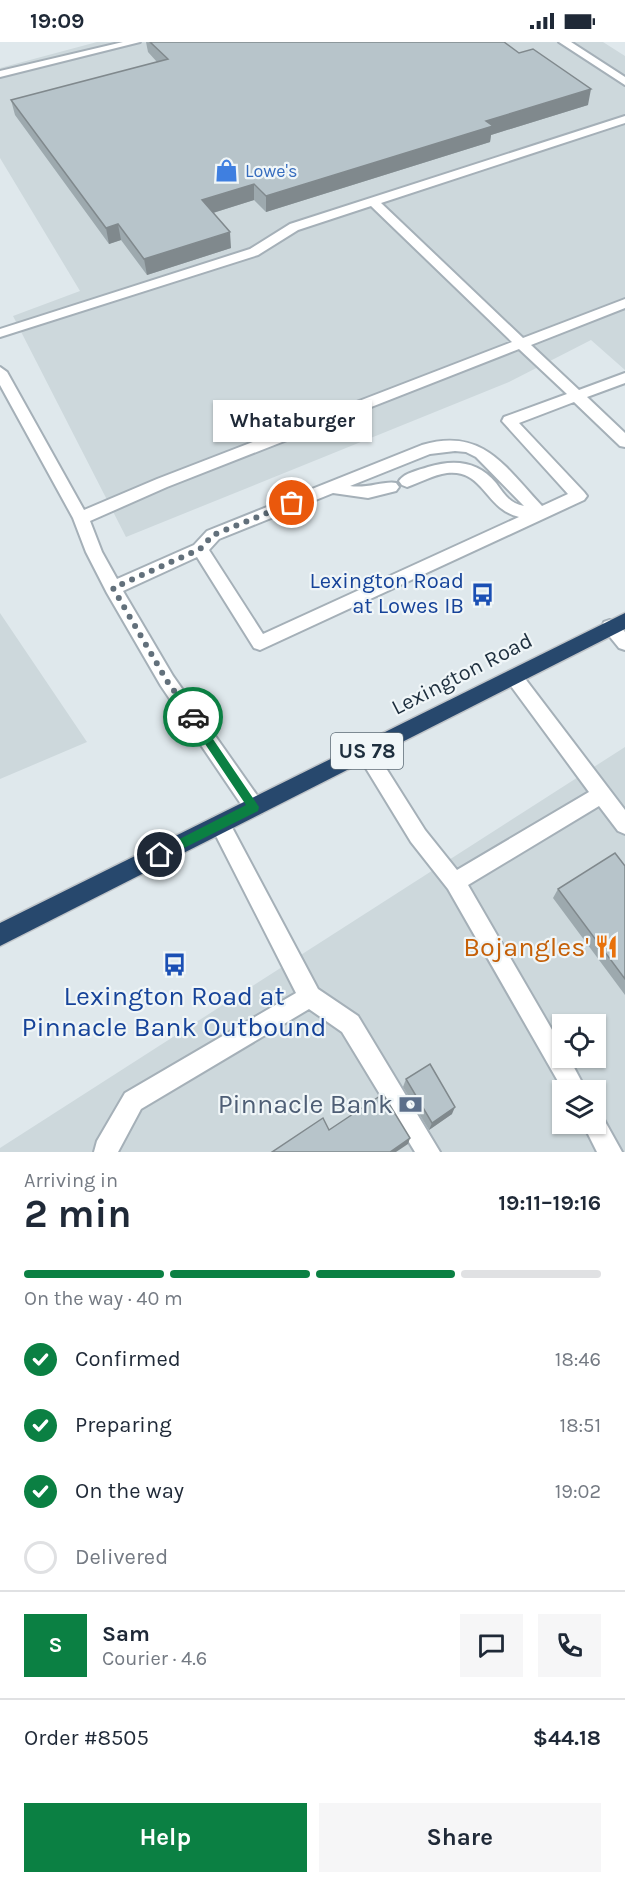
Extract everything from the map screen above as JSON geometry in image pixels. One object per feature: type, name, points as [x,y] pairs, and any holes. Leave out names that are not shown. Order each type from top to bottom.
[{"type":"highway","name":"Lexington Road","points":[[0,935],[617,623]]},
{"type":"lane","points":[[0,74],[135,42]]},
{"type":"lane","points":[[564,42],[625,82]]},
{"type":"lane","points":[[0,333],[254,252],[294,226],[625,119]]},
{"type":"lane","points":[[373,202],[625,442]]},
{"type":"lane","points":[[81,518],[162,483],[625,303]]},
{"type":"lane","points":[[0,372],[81,518],[94,552],[113,588],[167,681],[254,807]]},
{"type":"lane","points":[[200,549],[260,643],[579,496],[509,421],[625,378]]},
{"type":"lane","points":[[113,588],[200,549],[213,535],[427,449],[446,445],[465,447],[481,453],[540,514]]},
{"type":"lane","points":[[407,480],[437,468],[453,466],[467,469],[481,476],[508,507],[540,514]]},
{"type":"lane","points":[[331,487],[347,492],[372,494],[391,487]]},
{"type":"lane","points":[[617,623],[625,643]]},
{"type":"lane","points":[[514,677],[625,825]]},
{"type":"lane","points":[[365,752],[418,836],[454,882],[569,1080]]},
{"type":"lane","points":[[454,882],[602,794]]},
{"type":"lane","points":[[220,824],[309,998],[350,1024],[428,1152]]},
{"type":"lane","points":[[106,1152],[105,1149],[133,1101],[309,998]]},
{"type":"lane","points":[[600,1134],[610,1152]]},
{"type":"shaded area","points":[[97,42],[603,42],[625,56],[625,370],[591,340],[509,382],[126,537],[13,316],[80,291],[0,158],[0,68]]},
{"type":"shaded area","points":[[0,613],[87,742],[0,779]]},
{"type":"shaded area","points":[[625,747],[625,1152],[0,1152],[0,1148]]},
{"type":"building","name":"Lowe's","points":[[150,42],[504,42],[519,53],[533,49],[591,89],[486,121],[493,126],[266,196],[254,184],[202,200],[230,232],[144,259],[118,224],[106,228],[11,100],[168,59]]},
{"type":"building","name":"Bojangles'","points":[[615,853],[625,866],[625,979],[558,889]]},
{"type":"building","points":[[430,1064],[455,1107],[432,1123],[406,1079]]},
{"type":"building","points":[[383,1094],[410,1138],[390,1152],[272,1152],[323,1118],[329,1130]]},
{"type":"way so far","points":[[193,717],[167,681],[113,588],[200,549],[213,535],[292,503]]},
{"type":"place","name":"Lowe's","points":[[227,171]]},
{"type":"place","name":"Whataburger","points":[[292,503]]},
{"type":"place","name":"Lexington Road at Lowes IB","points":[[482,594]]},
{"type":"place","name":"Bojangles'","points":[[607,947]]},
{"type":"place","name":"Lexington Road at Pinnacle Bank Outbound","points":[[174,964]]},
{"type":"place","name":"Pinnacle Bank","points":[[411,1104]]},
{"type":"route","points":[[160,855],[254,807],[193,717]]}]
